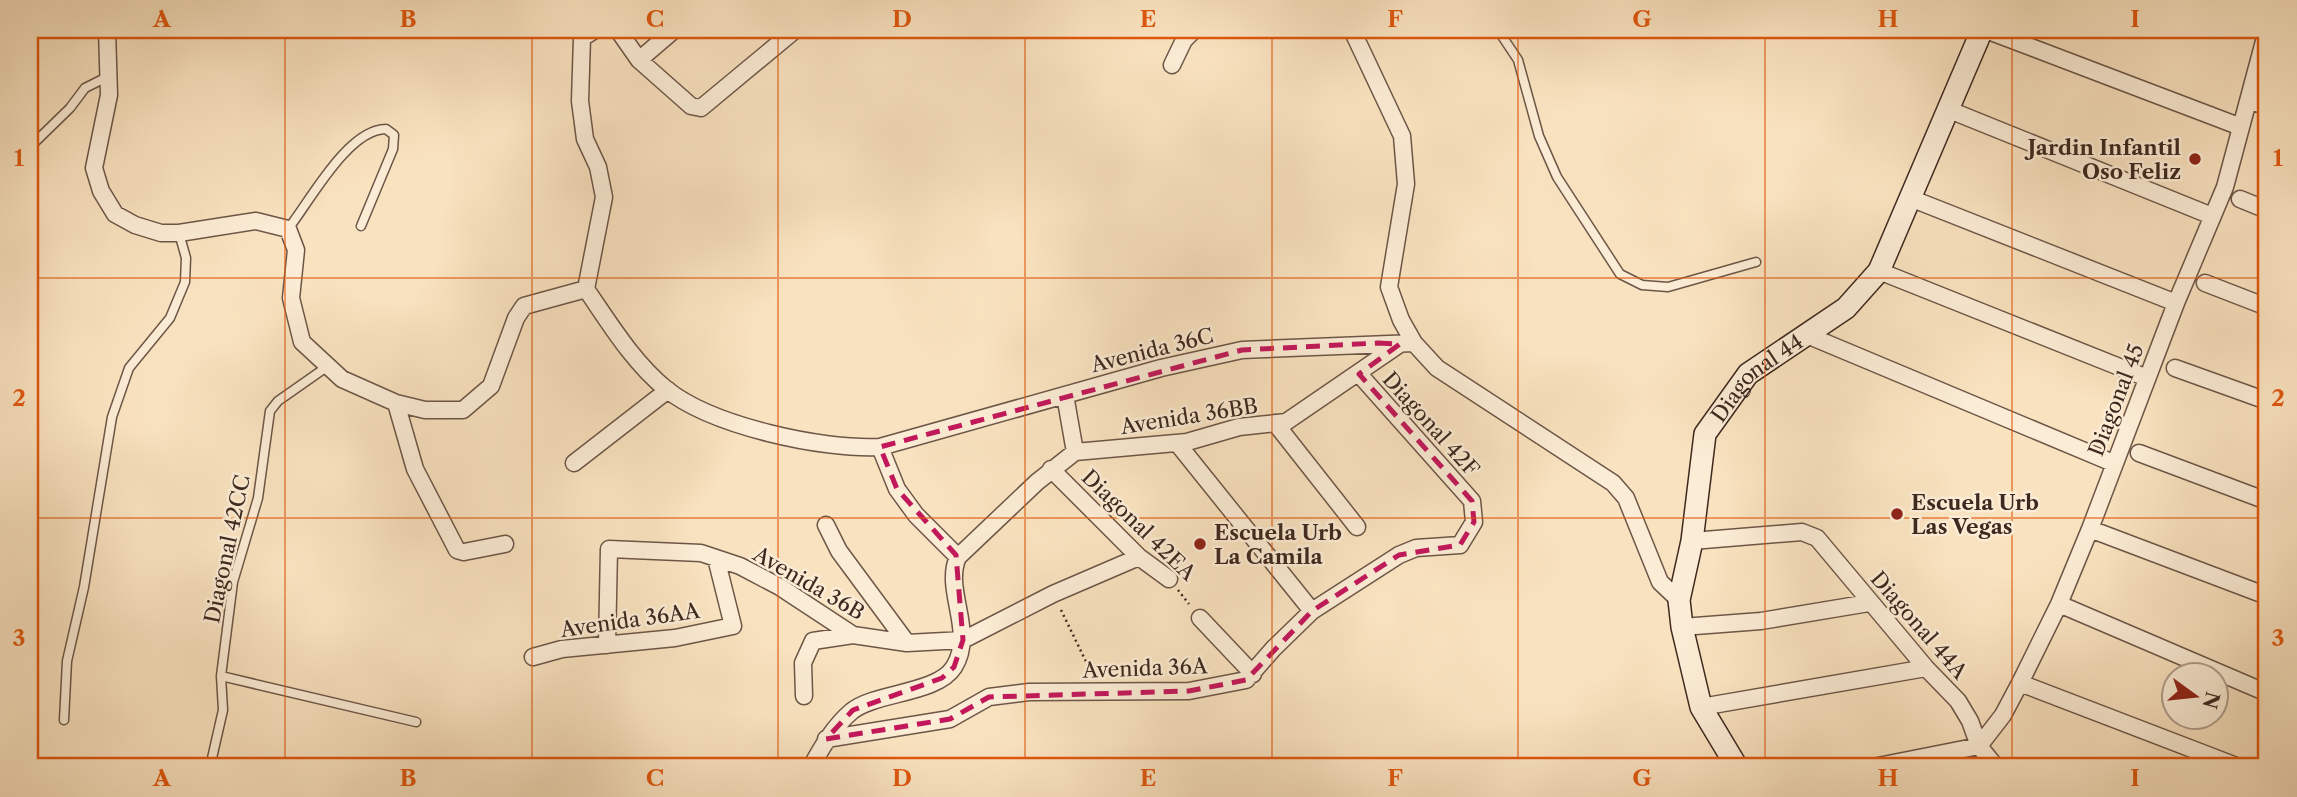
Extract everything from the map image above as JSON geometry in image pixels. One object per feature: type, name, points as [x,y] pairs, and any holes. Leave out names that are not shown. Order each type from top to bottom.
[{"type":"main road","name":"Diagonal 44","points":[[1737,767],[1701,707],[1682,627],[1679,600],[1692,541],[1705,434],[1748,374],[1846,308],[1879,271],[1947,109],[1992,31]]},
{"type":"street","points":[[107,30],[109,95],[94,168],[101,191],[115,214],[135,225],[161,233],[179,233],[256,221],[288,229],[296,250],[291,299],[302,342],[342,379],[396,403],[425,410],[463,410],[491,386],[516,318],[524,306],[586,289],[604,197],[598,167],[585,139],[580,101],[585,32]]},
{"type":"street","points":[[618,30],[639,60],[691,106],[701,108],[794,30]]},
{"type":"street","points":[[639,60],[674,30]]},
{"type":"street","points":[[1172,65],[1184,40],[1194,30]]},
{"type":"street","points":[[1352,30],[1402,136],[1406,184],[1389,287],[1407,344],[1437,368],[1613,483],[1626,498],[1660,582],[1679,600]]},
{"type":"street","name":"Diagonal 45","points":[[1979,746],[2003,715],[2020,683],[2059,604],[2090,529],[2176,303],[2225,187],[2267,30]]},
{"type":"street","points":[[1992,31],[2241,127]]},
{"type":"street","points":[[2250,100],[2267,107]]},
{"type":"street","points":[[1947,109],[2212,216]]},
{"type":"street","points":[[1910,198],[2176,303]]},
{"type":"street","points":[[2240,199],[2267,209]]},
{"type":"street","points":[[1879,271],[2147,378]]},
{"type":"street","points":[[2205,283],[2267,307]]},
{"type":"street","name":"Avenida 36C","points":[[586,289],[634,356],[668,390],[719,418],[765,432],[863,447],[880,447],[1242,349],[1407,344]]},
{"type":"street","points":[[1807,335],[2113,463]]},
{"type":"street","name":"Avenida 36BB","points":[[1075,452],[1177,443],[1239,427],[1286,422],[1407,344]]},
{"type":"street","points":[[2175,368],[2267,401]]},
{"type":"street","name":"Diagonal 42F","points":[[1312,611],[1399,555],[1416,548],[1460,545],[1474,522],[1472,501],[1359,374]]},
{"type":"street","points":[[574,463],[668,390]]},
{"type":"street","points":[[811,767],[826,739],[853,710],[942,678],[954,667],[963,640],[954,569],[958,557],[1051,469],[1075,452],[1065,395]]},
{"type":"street","points":[[396,403],[415,469],[457,550],[464,552],[505,544]]},
{"type":"street","points":[[1275,423],[1357,527]]},
{"type":"street","points":[[1177,443],[1312,611],[1273,649],[1253,674],[1200,618]]},
{"type":"street","points":[[880,447],[897,489],[916,515],[958,557]]},
{"type":"street","points":[[2139,453],[2267,501]]},
{"type":"street","name":"Diagonal 42EA","points":[[1051,469],[1139,557],[1169,579]]},
{"type":"street","points":[[826,525],[839,551],[907,643]]},
{"type":"street","points":[[2090,529],[2267,596]]},
{"type":"street","name":"Diagonal 44A","points":[[1692,541],[1802,532],[1817,537],[1870,603],[1965,709],[1979,746]]},
{"type":"street","name":"Avenida 36B","points":[[607,645],[609,550],[701,553],[780,587],[853,635],[907,643],[963,640],[1053,594],[1139,557]]},
{"type":"street","name":"Avenida 36AA","points":[[533,657],[562,649],[675,638],[733,626],[716,558]]},
{"type":"street","points":[[1682,627],[1761,621],[1870,603]]},
{"type":"street","points":[[2059,604],[2267,693]]},
{"type":"street","points":[[804,696],[803,663],[813,641],[853,635]]},
{"type":"street","points":[[1701,707],[1926,668]]},
{"type":"street","name":"Avenida 36A","points":[[826,739],[950,719],[989,697],[1029,692],[1189,691],[1246,680],[1253,674]]},
{"type":"street","points":[[2020,683],[2239,767]]},
{"type":"street","points":[[1873,767],[1979,746],[1996,767]]},
{"type":"lane","points":[[1498,30],[1518,60],[1539,136],[1557,177],[1620,274],[1643,285],[1668,287],[1756,262]]},
{"type":"lane","points":[[30,148],[70,108],[85,88],[109,76]]},
{"type":"lane","points":[[288,229],[344,152],[374,129],[386,129],[394,135],[393,149],[360,226]]},
{"type":"lane","points":[[64,719],[67,661],[84,587],[112,417],[129,368],[170,318],[185,282],[186,258],[179,233]]},
{"type":"lane","name":"Diagonal 42CC","points":[[209,767],[223,710],[220,676],[233,582],[258,498],[270,411],[278,401],[328,366]]},
{"type":"lane","points":[[220,676],[416,722]]},
{"type":"path","name":"Diagonal 42EA","points":[[1169,579],[1200,618]]},
{"type":"path","points":[[1053,594],[1100,692]]},
{"type":"highlighted area","points":[[1400,344],[1359,374],[1472,501],[1474,522],[1460,545],[1399,555],[1312,611],[1246,680],[1189,691],[989,697],[950,719],[826,739],[853,710],[942,678],[954,667],[963,640],[956,555],[897,489],[880,447],[1242,350]]},
{"type":"place","name":"Jardin Infantil Oso Feliz","points":[[2195,159]]},
{"type":"place","name":"Escuela Urb Las Vegas","points":[[1897,514]]},
{"type":"place","name":"Escuela Urb La Camila","points":[[1200,544]]}]
